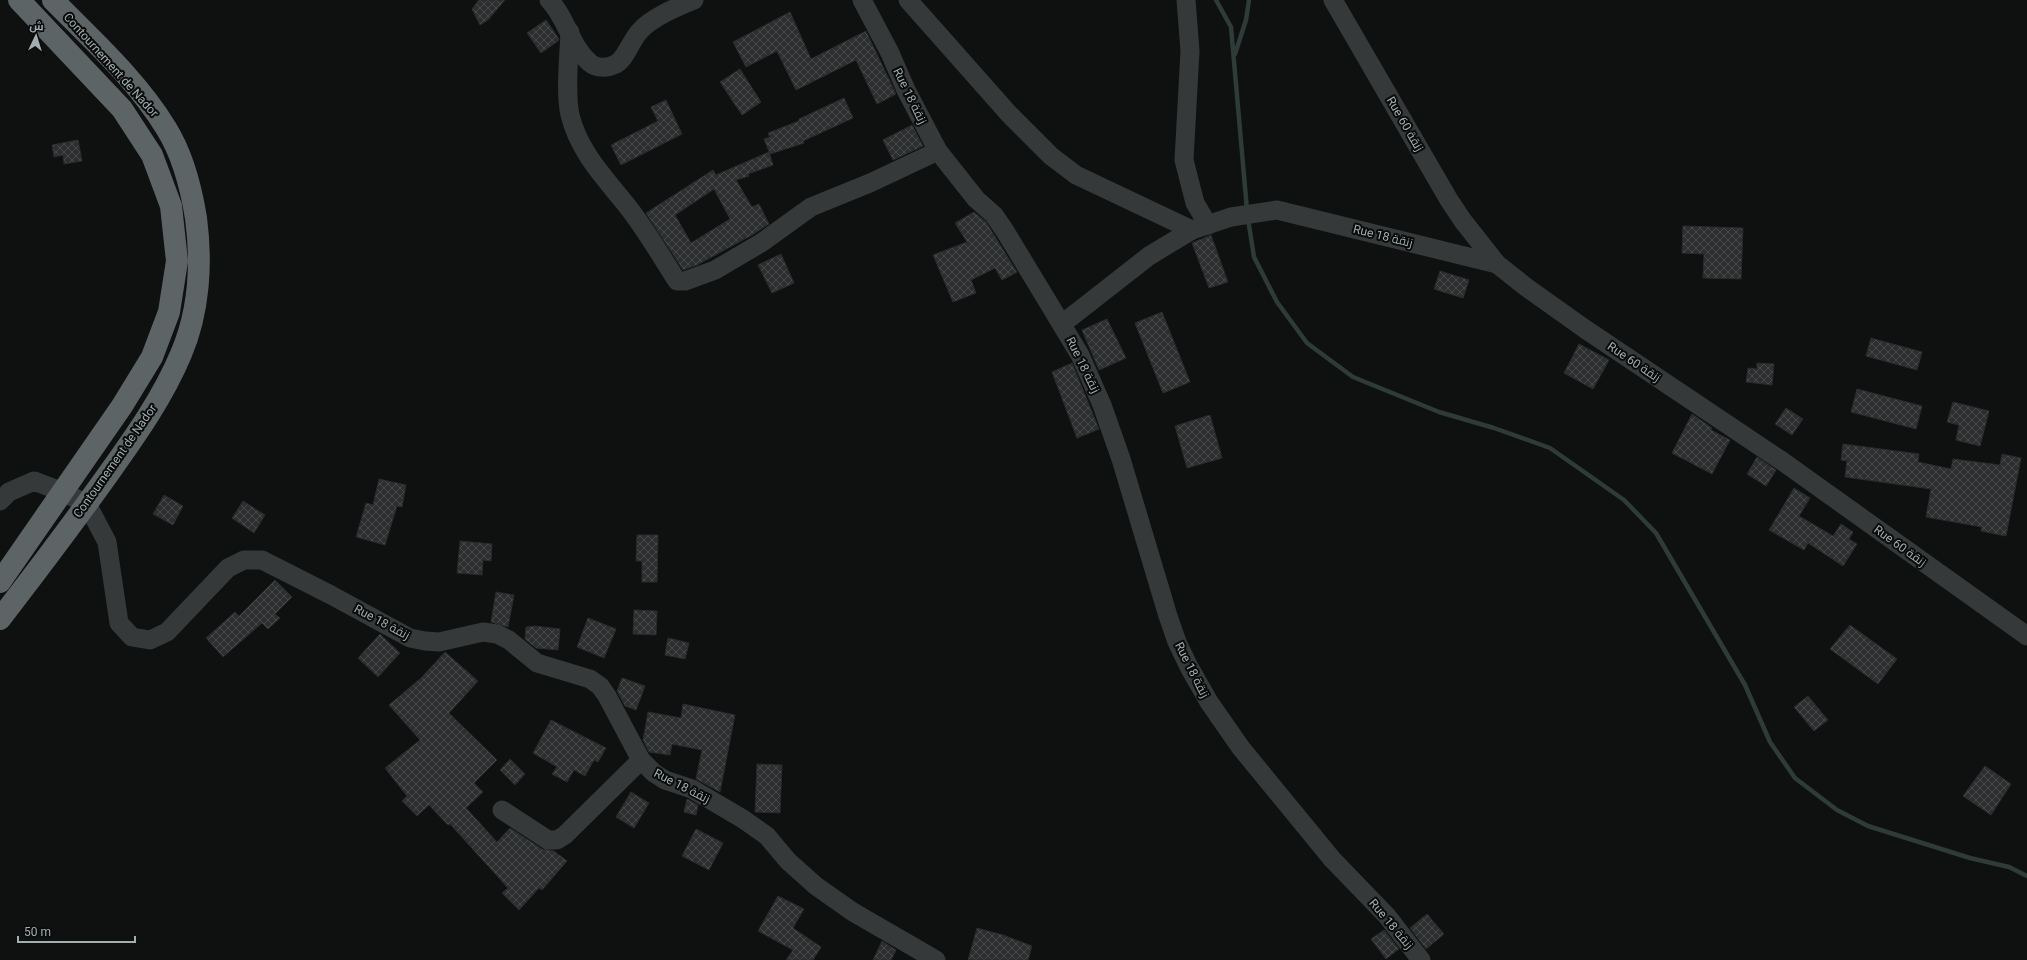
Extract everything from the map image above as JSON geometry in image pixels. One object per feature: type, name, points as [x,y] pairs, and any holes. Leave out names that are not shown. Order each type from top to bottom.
[{"type":"highway","name":"Contournement de Nador","points":[[0,582],[64,492],[122,406],[152,357],[169,312],[177,260],[171,206],[152,155],[122,109],[19,0]]},
{"type":"highway","name":"Contournement de Nador","points":[[0,619],[87,504],[140,430],[168,382],[181,354],[195,304],[198,283],[198,239],[193,202],[188,180],[178,153],[167,130],[137,90],[53,0]]},
{"type":"street","points":[[549,0],[570,32],[574,44],[591,64],[604,68],[617,64],[639,31],[665,13],[694,0]]},
{"type":"street","name":"Rue 18 زنقة","points":[[862,0],[890,53],[906,90],[938,152],[976,199],[994,215],[1080,355],[1102,405],[1121,459],[1177,642],[1209,702],[1241,748],[1332,859],[1387,916],[1420,960]]},
{"type":"street","points":[[908,0],[1009,114],[1051,156],[1076,175],[1200,228]]},
{"type":"street","points":[[1186,0],[1190,50],[1184,160],[1200,228]]},
{"type":"street","name":"Rue 60 زنقة","points":[[1334,0],[1449,200],[1463,222],[1497,264],[1585,329],[1782,461],[2027,636]]},
{"type":"street","points":[[570,32],[570,113],[577,138],[601,175],[628,206],[650,237],[677,281],[685,282],[715,270],[761,243],[811,207],[870,183],[938,152]]},
{"type":"street","name":"Rue 18 زنقة","points":[[1062,324],[1149,256],[1200,228],[1231,217],[1277,210],[1497,264]]},
{"type":"street","points":[[0,501],[9,492],[34,481],[64,492],[87,504]]},
{"type":"street","name":"Rue 18 زنقة","points":[[87,504],[107,542],[119,623],[132,636],[150,640],[167,632],[228,568],[244,560],[262,560],[331,595],[410,638],[439,642],[483,632],[497,634],[509,640],[537,663],[590,679],[600,686],[607,696],[641,760],[654,773],[665,780],[692,789],[743,819],[767,836],[788,861],[816,886],[854,912],[936,960]]},
{"type":"street","points":[[502,810],[548,840],[557,840],[565,835],[641,760]]},
{"type":"building","points":[[479,0],[505,0],[488,20],[480,25],[472,9]]},
{"type":"building","points":[[790,12],[811,59],[866,31],[896,94],[877,104],[856,60],[796,90],[777,51],[746,67],[733,42]]},
{"type":"building","points":[[546,20],[559,39],[541,53],[527,33]]},
{"type":"building","points":[[740,69],[761,102],[742,115],[720,82]]},
{"type":"building","points":[[844,98],[853,118],[803,141],[804,143],[770,154],[764,139],[770,137],[768,133],[799,121],[799,119]]},
{"type":"building","points":[[666,100],[682,134],[621,165],[611,145],[658,121],[651,107]]},
{"type":"building","points":[[912,125],[923,146],[893,160],[883,140]]},
{"type":"building","points":[[78,140],[82,161],[64,164],[63,155],[54,157],[52,145]]},
{"type":"building","points":[[769,152],[773,165],[736,180],[752,207],[759,204],[769,224],[697,265],[683,270],[646,213],[713,170],[716,175]],"holes":[[[714,189],[730,219],[691,243],[675,215]]]},
{"type":"building","points":[[974,212],[986,222],[1017,272],[1002,280],[995,268],[971,280],[976,293],[953,302],[933,255],[967,242],[955,223]]},
{"type":"building","points":[[1683,226],[1743,228],[1741,279],[1703,278],[1704,254],[1682,253]]},
{"type":"building","points":[[1211,235],[1228,282],[1209,288],[1192,243]]},
{"type":"building","points":[[781,254],[794,283],[772,293],[758,265]]},
{"type":"building","points":[[1440,271],[1469,280],[1463,298],[1434,289]]},
{"type":"building","points":[[1162,312],[1190,382],[1163,393],[1135,323]]},
{"type":"building","points":[[1107,319],[1126,358],[1099,370],[1082,330]]},
{"type":"building","points":[[1871,338],[1922,352],[1917,370],[1866,356]]},
{"type":"building","points":[[1579,344],[1609,360],[1593,389],[1564,373]]},
{"type":"building","points":[[1072,363],[1099,429],[1077,438],[1052,372]]},
{"type":"building","points":[[1757,363],[1774,364],[1772,385],[1746,382],[1748,368],[1757,369]]},
{"type":"building","points":[[1857,389],[1922,406],[1916,429],[1851,412]]},
{"type":"building","points":[[1953,402],[1989,411],[1980,446],[1956,440],[1959,425],[1947,422]]},
{"type":"building","points":[[1786,408],[1803,419],[1792,435],[1775,424]]},
{"type":"building","points":[[1692,414],[1712,428],[1711,430],[1730,440],[1712,474],[1672,453]]},
{"type":"building","points":[[1210,415],[1222,458],[1187,468],[1175,426]]},
{"type":"building","points":[[1843,444],[1919,454],[1918,462],[1951,469],[1953,459],[2000,465],[2002,454],[2021,458],[2006,536],[1981,531],[1982,527],[1926,517],[1931,489],[1845,477],[1847,461],[1841,460]]},
{"type":"building","points":[[1757,457],[1776,470],[1766,486],[1747,474]]},
{"type":"building","points":[[379,479],[406,485],[402,507],[397,506],[385,545],[356,537],[366,503],[373,505]]},
{"type":"building","points":[[1794,488],[1810,498],[1799,516],[1833,536],[1841,524],[1853,532],[1849,539],[1857,544],[1843,566],[1808,543],[1804,550],[1769,530]]},
{"type":"building","points":[[164,495],[183,506],[173,525],[153,514]]},
{"type":"building","points":[[243,501],[265,515],[254,533],[232,518]]},
{"type":"building","points":[[637,535],[658,535],[657,582],[642,582],[642,561],[636,561]]},
{"type":"building","points":[[460,541],[492,544],[491,561],[483,560],[482,575],[457,573]]},
{"type":"building","points":[[275,580],[292,597],[275,614],[280,618],[268,629],[262,623],[223,657],[206,638],[235,612],[239,616]]},
{"type":"building","points":[[496,592],[514,595],[508,627],[491,622]]},
{"type":"building","points":[[634,610],[657,611],[656,635],[633,634]]},
{"type":"building","points":[[588,618],[616,629],[604,658],[577,647]]},
{"type":"building","points":[[1850,625],[1897,659],[1878,684],[1830,649]]},
{"type":"building","points":[[535,626],[560,629],[558,650],[536,648],[525,639],[526,627]]},
{"type":"building","points":[[380,634],[400,653],[378,677],[358,658]]},
{"type":"building","points":[[668,638],[689,643],[685,659],[665,655]]},
{"type":"building","points":[[445,652],[478,681],[449,713],[497,760],[474,783],[483,792],[466,808],[497,842],[510,828],[542,849],[554,851],[567,861],[542,890],[539,888],[519,910],[502,893],[508,888],[450,824],[448,825],[429,805],[417,816],[402,801],[407,796],[385,768],[420,740],[389,705],[421,678]]},
{"type":"building","points":[[622,678],[645,686],[636,710],[625,706],[617,691]]},
{"type":"building","points":[[1808,696],[1828,720],[1814,731],[1794,707]]},
{"type":"building","points":[[683,704],[735,715],[720,792],[696,779],[702,750],[672,744],[670,755],[649,752],[643,740],[648,712],[681,718]]},
{"type":"building","points":[[551,720],[606,748],[598,762],[594,760],[585,776],[574,770],[567,782],[552,774],[557,767],[533,753]]},
{"type":"building","points":[[510,759],[525,774],[515,785],[500,770]]},
{"type":"building","points":[[757,764],[782,765],[780,813],[755,812]]},
{"type":"building","points":[[1985,766],[2011,784],[1991,815],[1963,796]]},
{"type":"building","points":[[631,792],[649,803],[634,828],[616,817]]},
{"type":"building","points":[[687,799],[698,805],[696,815],[684,812]]},
{"type":"building","points":[[696,829],[723,843],[709,870],[682,856]]},
{"type":"building","points":[[778,896],[804,909],[793,928],[821,947],[813,960],[786,960],[793,950],[758,931]]},
{"type":"building","points":[[1427,914],[1444,934],[1426,949],[1410,928]]},
{"type":"building","points":[[977,928],[1003,935],[1032,946],[1028,960],[968,960]]},
{"type":"building","points":[[1384,930],[1399,949],[1386,959],[1371,939]]},
{"type":"building","points":[[882,941],[896,950],[891,960],[873,960]]},
{"type":"waterway","points":[[1216,0],[1231,27],[1247,210]]},
{"type":"waterway","points":[[1235,54],[1246,20],[1249,0]]},
{"type":"waterway","points":[[1248,219],[1254,257],[1277,302],[1307,343],[1353,377],[1439,412],[1494,428],[1550,448],[1624,500],[1656,533],[1745,685],[1770,742],[1795,778],[1837,810],[1868,826],[1970,858],[2009,867],[2027,876]]}]
